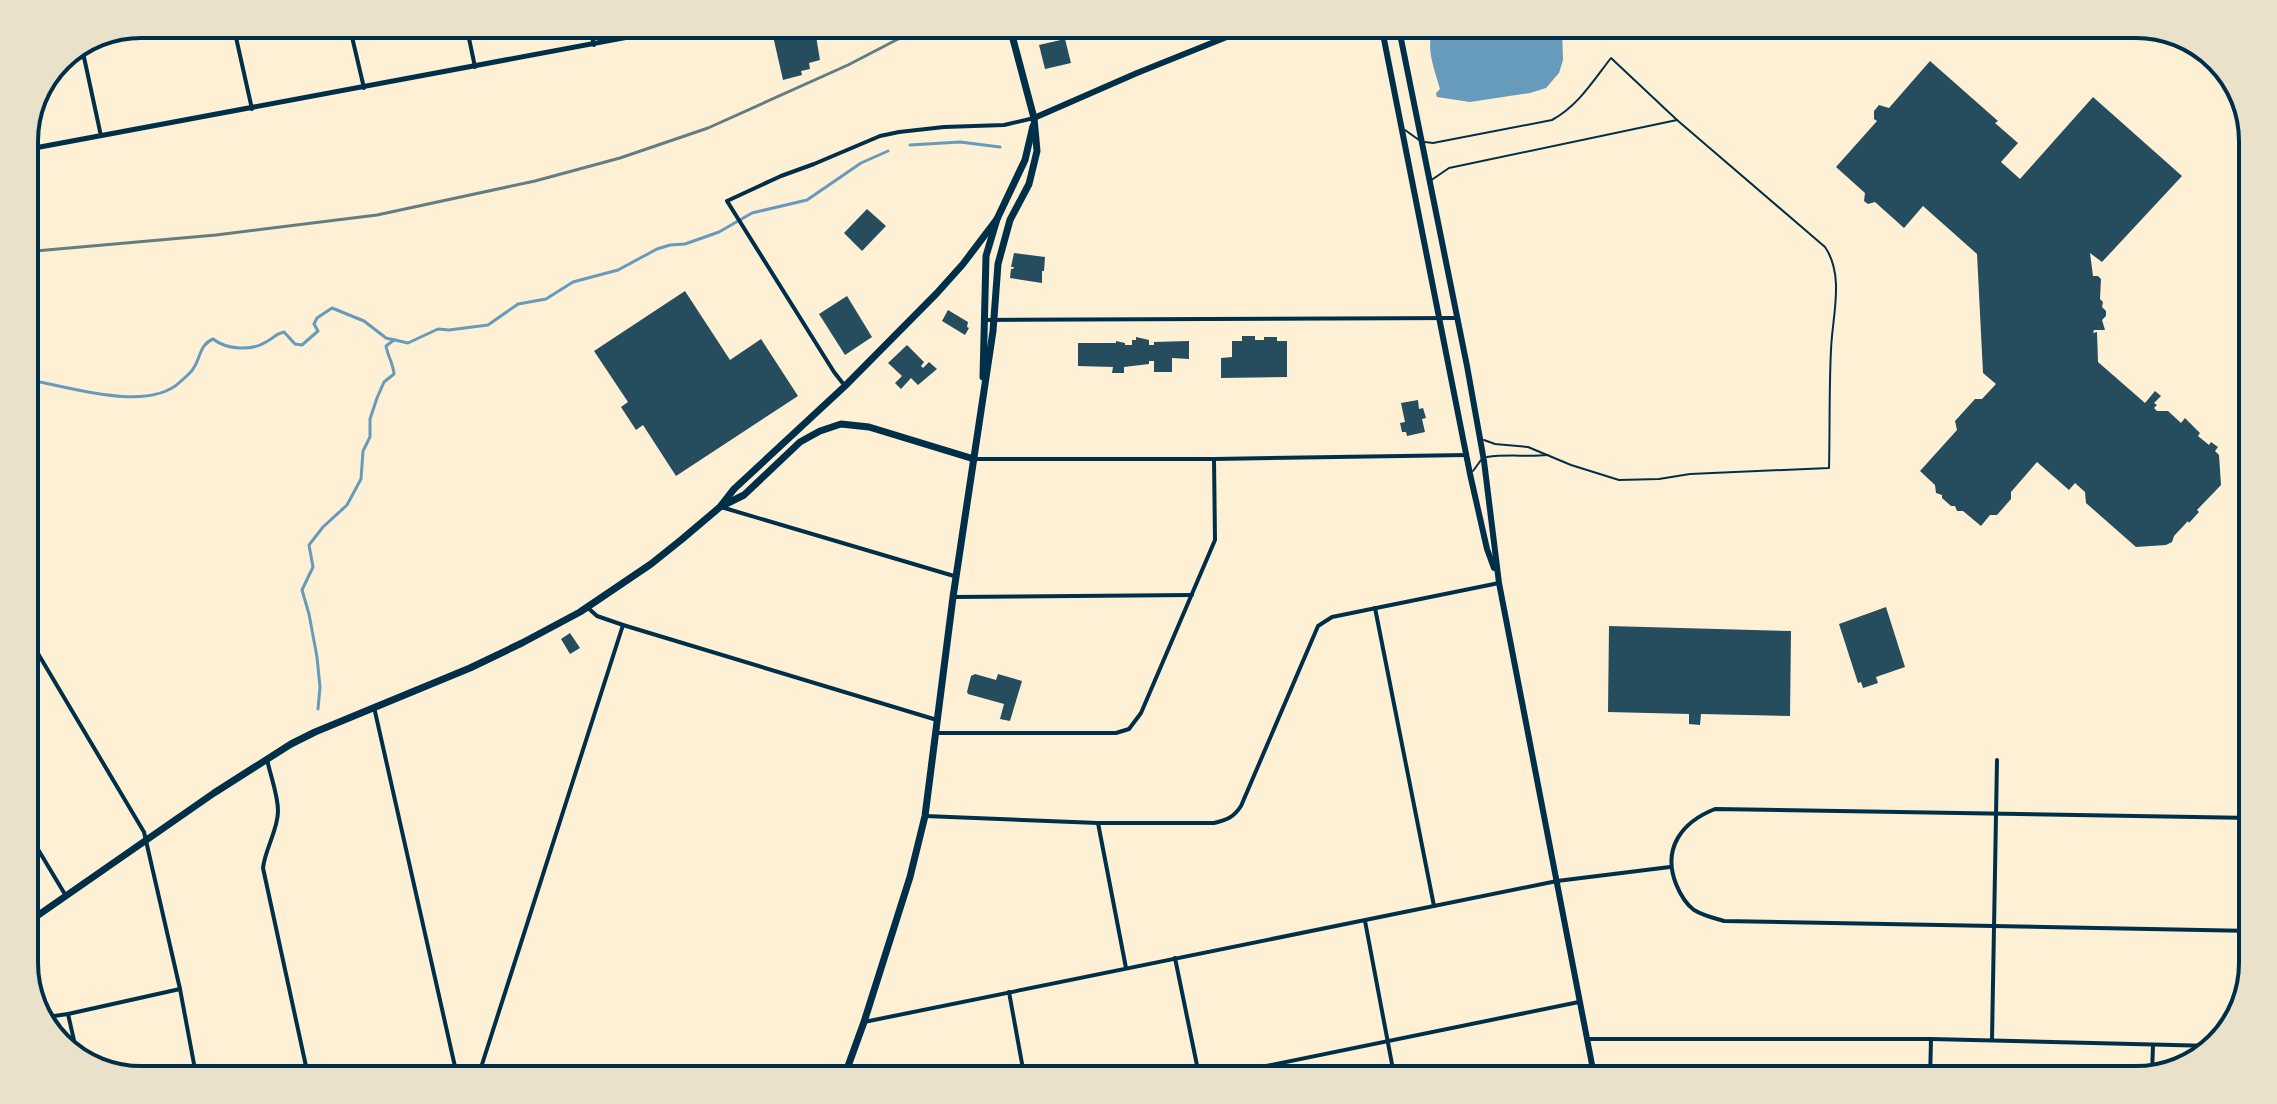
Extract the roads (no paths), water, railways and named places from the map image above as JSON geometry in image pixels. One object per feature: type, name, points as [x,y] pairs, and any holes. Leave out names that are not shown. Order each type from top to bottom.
[{"type":"highway","points":[[848,1066],[910,877],[925,816],[953,597],[983,407],[998,264],[1010,220],[1029,184],[1035,164],[1037,135],[1034,118],[1013,38]]},
{"type":"highway","points":[[983,407],[986,256],[997,219],[1025,160],[1034,118]]},
{"type":"highway","points":[[38,915],[267,758],[315,732],[500,654],[587,607],[661,556],[720,507],[734,489],[845,386],[963,264],[997,219]]},
{"type":"highway","points":[[720,507],[744,495],[800,442],[841,424],[869,427],[974,459]]},
{"type":"main road","points":[[1034,118],[1224,38]]},
{"type":"main road","points":[[1384,38],[1470,474],[1487,549],[1499,583]]},
{"type":"main road","points":[[1401,38],[1480,437],[1499,583],[1592,1066]]},
{"type":"street","points":[[236,38],[252,109]]},
{"type":"street","points":[[352,38],[364,88]]},
{"type":"street","points":[[469,38],[475,67]]},
{"type":"street","points":[[592,38],[594,45]]},
{"type":"street","points":[[38,147],[627,38]]},
{"type":"street","points":[[84,56],[101,136]]},
{"type":"street","points":[[845,386],[727,201],[880,136],[954,127],[1004,125],[1034,118]]},
{"type":"street","points":[[984,320],[1457,318]]},
{"type":"street","points":[[974,459],[1467,455]]},
{"type":"street","points":[[936,733],[1116,733],[1129,729],[1141,713],[1215,540],[1214,459]]},
{"type":"street","points":[[720,507],[957,577]]},
{"type":"street","points":[[925,816],[1098,823],[1214,823],[1226,820],[1236,814],[1318,626],[1332,617],[1499,583]]},
{"type":"street","points":[[953,597],[1192,595]]},
{"type":"street","points":[[587,607],[597,616],[623,625],[937,720]]},
{"type":"street","points":[[1375,608],[1434,906]]},
{"type":"street","points":[[481,1066],[623,625]]},
{"type":"street","points":[[38,653],[141,825],[180,989],[194,1066]]},
{"type":"street","points":[[374,707],[455,1066]]},
{"type":"street","points":[[267,758],[278,809],[263,868],[306,1066]]},
{"type":"street","points":[[1992,1040],[1997,760]]},
{"type":"street","points":[[2239,818],[1715,809],[1699,815],[1686,826],[1677,838],[1671,867],[1682,896],[1692,909],[1724,921],[2239,931]]},
{"type":"street","points":[[1098,823],[1126,968]]},
{"type":"street","points":[[38,849],[66,896]]},
{"type":"street","points":[[864,1022],[1557,881],[1671,867]]},
{"type":"street","points":[[1365,921],[1392,1066]]},
{"type":"street","points":[[1175,958],[1196,1066]]},
{"type":"street","points":[[53,1016],[180,989]]},
{"type":"street","points":[[1009,992],[1022,1066]]},
{"type":"street","points":[[1265,1066],[1579,1002]]},
{"type":"street","points":[[68,1014],[74,1041]]},
{"type":"street","points":[[1587,1039],[1931,1039],[2196,1046]]},
{"type":"street","points":[[1930,1066],[1931,1039]]},
{"type":"street","points":[[2152,1064],[2153,1045]]},
{"type":"lane","points":[[1402,128],[1422,142],[1433,143],[1552,120],[1578,102],[1611,58],[1831,255],[1835,272],[1835,298],[1829,468],[1619,480],[1528,447],[1495,444],[1480,437]]},
{"type":"lane","points":[[1429,182],[1449,168],[1677,120]]},
{"type":"lane","points":[[1470,474],[1483,458],[1507,454],[1549,454]]},
{"type":"water","points":[[1562,38],[1563,60],[1559,73],[1546,88],[1470,102],[1437,97],[1440,89],[1430,40]]},
{"type":"waterway","points":[[910,145],[960,142],[1000,147]]},
{"type":"waterway","points":[[38,382],[131,397],[166,391],[192,371],[205,345],[213,339],[232,347],[247,348],[260,345],[284,332],[295,344],[302,345],[318,331],[314,324],[317,318],[332,308],[364,321],[386,338],[408,343],[438,329],[488,325],[518,304],[546,299],[573,282],[618,270],[657,249],[685,244],[719,232],[752,213],[807,200],[861,163],[888,151]]},
{"type":"waterway","points":[[318,709],[320,687],[317,657],[302,590],[313,567],[309,545],[347,505],[361,479],[363,451],[370,437],[370,419],[384,382],[394,374],[386,346],[394,340]]},
{"type":"railway","points":[[38,251],[216,235],[377,215],[535,181],[620,158],[708,128],[900,38]]}]
